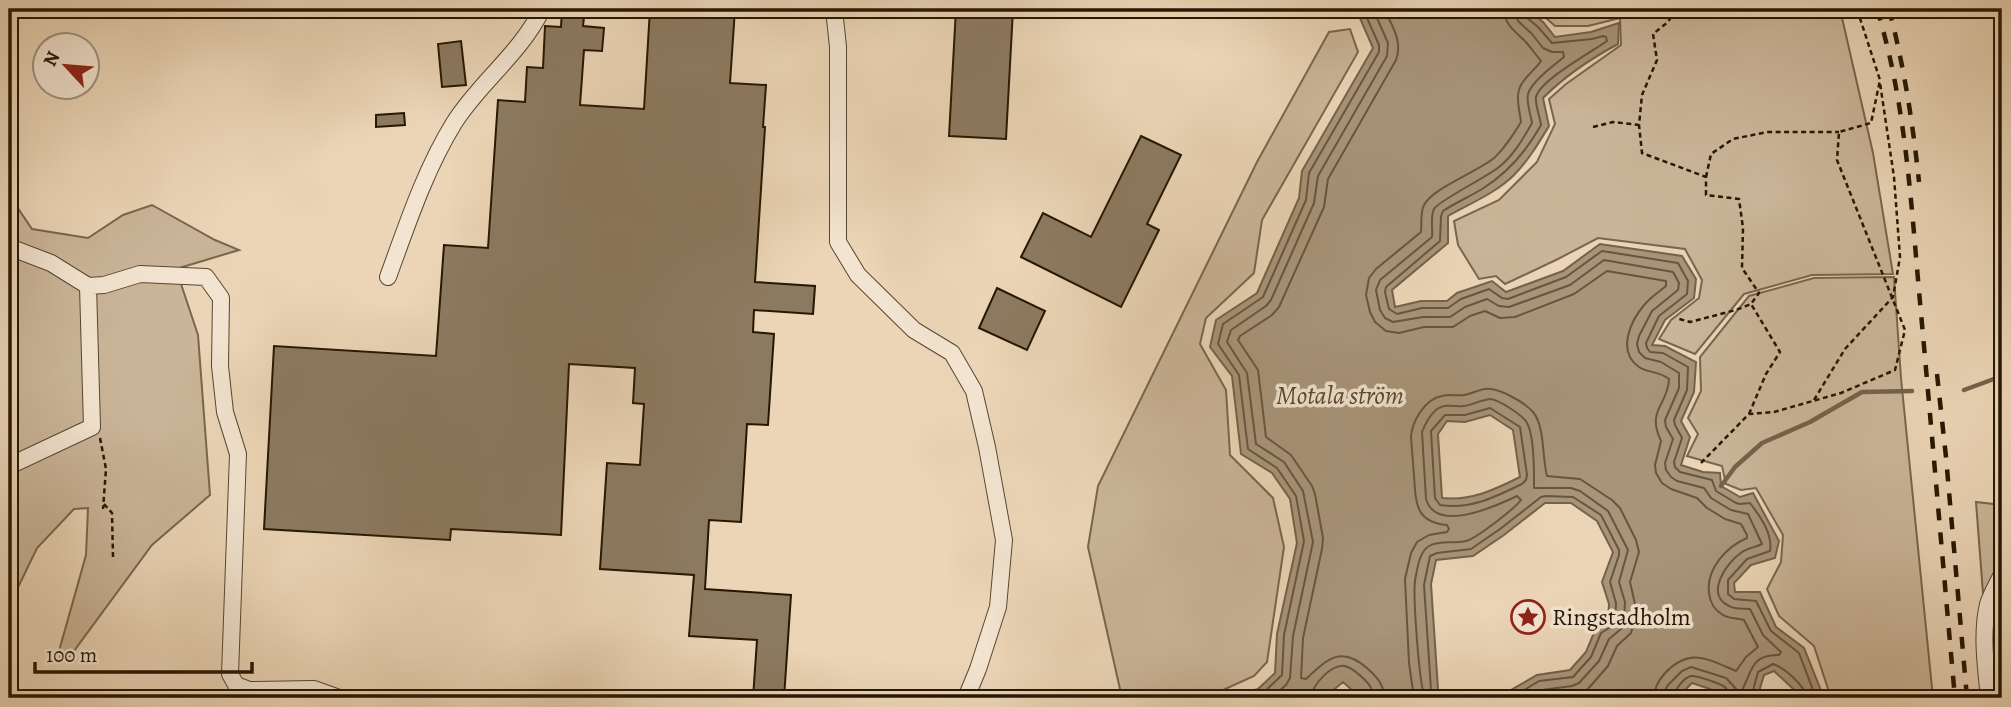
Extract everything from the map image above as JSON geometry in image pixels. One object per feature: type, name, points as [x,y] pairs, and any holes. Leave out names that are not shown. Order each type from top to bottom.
[{"type":"street","points":[[388,277],[433,162],[454,122],[525,38],[542,9]]},
{"type":"street","points":[[834,9],[838,47],[838,242],[858,275],[914,330],[951,353],[974,391],[987,447],[1004,540],[998,607],[978,669],[965,698]]},
{"type":"street","points":[[9,247],[51,263],[96,285],[140,274],[206,278],[220,298],[220,366],[225,412],[237,454],[230,674],[236,685],[249,690],[313,689],[339,698]]},
{"type":"street","points":[[9,466],[92,426],[96,285]]},
{"type":"street","points":[[1989,698],[1986,656],[1988,603],[2002,574]]},
{"type":"path","points":[[1674,9],[1668,22],[1653,34],[1657,60],[1642,95],[1639,125],[1642,153],[1706,177]]},
{"type":"path","points":[[1814,400],[1844,348],[1893,297],[1900,257],[1894,177],[1880,80],[1857,9]]},
{"type":"path","points":[[1676,318],[1690,322],[1751,304],[1759,293],[1742,268],[1743,228],[1738,199],[1706,195],[1706,177],[1711,154],[1733,139],[1766,132],[1839,132],[1871,123],[1880,80]]},
{"type":"path","points":[[1593,127],[1613,122],[1639,125]]},
{"type":"path","points":[[1749,414],[1774,412],[1841,393],[1895,370],[1905,330],[1837,160],[1839,132]]},
{"type":"path","points":[[1701,463],[1749,414],[1766,374],[1780,352],[1751,304]]},
{"type":"path","points":[[92,426],[101,439],[106,470],[103,509]]},
{"type":"path","points":[[104,503],[112,513],[113,557]]},
{"type":"shaded area","points":[[1536,9],[1840,9],[1873,153],[1893,274],[1812,275],[1744,294],[1695,354],[1659,339],[1671,320],[1699,298],[1702,280],[1685,249],[1598,238],[1505,284],[1496,276],[1479,279],[1458,245],[1454,221],[1499,200],[1537,162],[1555,124],[1549,99],[1621,45],[1620,18],[1588,26],[1555,26]]},
{"type":"shaded area","points":[[1350,29],[1358,52],[1262,220],[1254,273],[1206,318],[1200,344],[1226,390],[1230,455],[1273,498],[1284,547],[1267,662],[1254,676],[1223,690],[1219,698],[1122,698],[1088,547],[1098,486],[1257,162],[1329,32]]},
{"type":"shaded area","points":[[9,195],[32,229],[88,238],[123,215],[152,205],[215,240],[239,250],[176,269],[198,335],[210,495],[152,545],[71,655],[61,662],[59,651],[86,555],[88,508],[74,509],[37,548],[9,606]]},
{"type":"shaded area","points":[[1894,277],[1901,378],[1933,698],[1831,698],[1814,646],[1779,616],[1767,589],[1781,562],[1783,535],[1756,488],[1741,490],[1726,484],[1722,466],[1687,456],[1698,434],[1688,418],[1701,391],[1700,357],[1749,296],[1814,278]]},
{"type":"shaded area","points":[[1976,502],[2002,505],[2002,698],[1991,698]]},
{"type":"water","name":"Motala ström","points":[[1356,9],[1527,9],[1543,22],[1555,37],[1591,32],[1619,23],[1618,44],[1579,68],[1543,98],[1549,126],[1519,170],[1499,187],[1448,216],[1448,243],[1392,290],[1395,307],[1421,301],[1447,301],[1457,293],[1492,281],[1506,292],[1563,271],[1600,244],[1682,256],[1696,279],[1694,298],[1665,320],[1652,345],[1665,346],[1696,362],[1694,392],[1681,421],[1690,437],[1681,465],[1703,472],[1720,473],[1721,486],[1740,497],[1753,493],[1779,541],[1775,558],[1751,565],[1734,583],[1735,592],[1760,592],[1776,627],[1804,648],[1824,698],[1803,698],[1774,671],[1764,675],[1757,698],[1724,698],[1719,692],[1692,683],[1677,698],[1497,698],[1537,675],[1570,670],[1586,652],[1596,628],[1608,620],[1609,604],[1602,582],[1613,552],[1597,521],[1571,503],[1545,503],[1473,556],[1436,560],[1431,584],[1438,689],[1445,698],[1361,698],[1343,682],[1324,698],[1227,698],[1258,689],[1275,673],[1277,634],[1297,543],[1290,499],[1272,473],[1241,454],[1232,376],[1210,347],[1216,320],[1257,293],[1299,198],[1302,171],[1373,48]],"holes":[[[1490,415],[1513,430],[1520,477],[1473,496],[1442,498],[1438,434],[1447,421],[1465,422]]]},
{"type":"building","points":[[562,9],[585,9],[583,26],[604,28],[602,51],[584,50],[580,105],[644,109],[650,9],[735,9],[730,83],[766,85],[755,282],[815,286],[813,314],[754,310],[753,332],[774,334],[768,425],[747,424],[741,522],[709,520],[705,589],[791,595],[784,698],[753,698],[757,640],[689,636],[694,575],[600,569],[607,463],[640,465],[644,404],[633,403],[635,368],[569,364],[561,535],[451,529],[450,540],[264,529],[274,346],[436,356],[444,245],[488,248],[498,100],[525,102],[527,67],[543,68],[545,26],[561,27]]},
{"type":"building","points":[[956,9],[1013,9],[1006,139],[949,136]]},
{"type":"building","points":[[461,41],[466,85],[442,87],[438,44]]},
{"type":"building","points":[[404,113],[405,125],[376,127],[376,115]]},
{"type":"building","points":[[1141,136],[1181,155],[1147,224],[1159,230],[1121,307],[1021,257],[1043,213],[1091,237]]},
{"type":"building","points":[[997,288],[1045,311],[1027,350],[979,328]]},
{"type":"waterway","points":[[1964,390],[2002,376]]},
{"type":"waterway","points":[[1721,486],[1735,467],[1762,443],[1810,422],[1862,392],[1912,391]]},
{"type":"railway","points":[[1877,9],[1895,81],[1906,154],[1955,698]]},
{"type":"railway","points":[[1889,9],[1907,95],[1919,182]]},
{"type":"railway","points":[[1937,374],[1967,698]]},
{"type":"place","name":"Ringstadholm","points":[[1528,617]]}]
